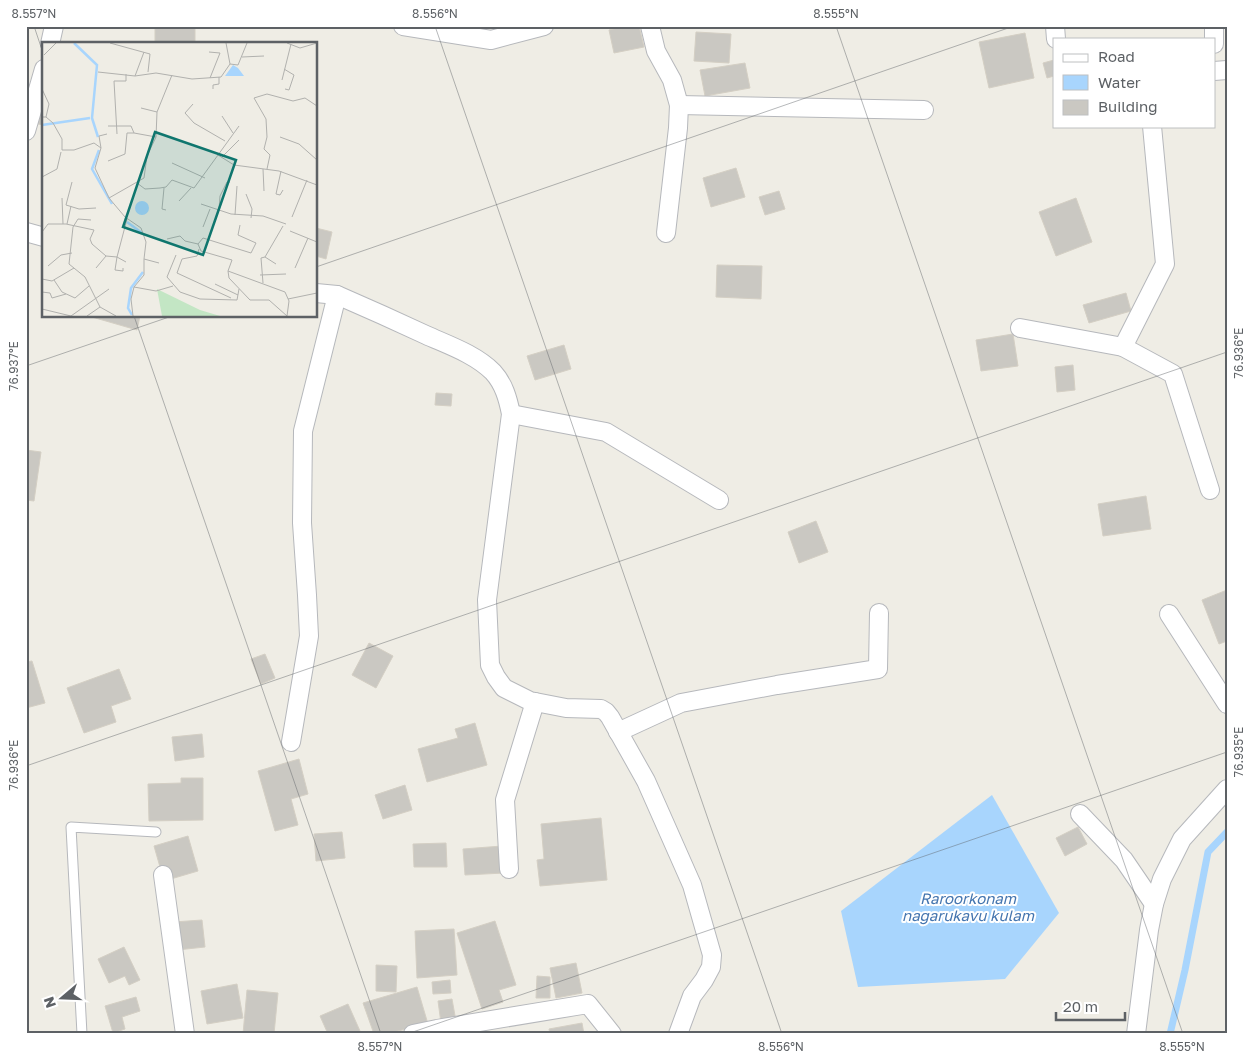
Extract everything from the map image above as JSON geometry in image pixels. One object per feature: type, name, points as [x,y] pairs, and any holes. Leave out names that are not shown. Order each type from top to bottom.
[{"type":"street","points":[[50,42],[54,26]]},
{"type":"street","points":[[403,26],[491,40],[544,26]]},
{"type":"street","points":[[650,26],[656,51],[672,80],[679,105],[666,233]]},
{"type":"street","points":[[26,131],[42,76]]},
{"type":"street","points":[[679,105],[924,110]]},
{"type":"street","points":[[1123,347],[1165,264],[1152,128]]},
{"type":"street","points":[[26,232],[42,236]]},
{"type":"street","points":[[318,293],[337,295],[459,350],[485,365],[502,384],[511,414],[487,600],[490,665],[504,688],[530,701],[566,708],[601,709],[606,712],[646,781],[692,886],[712,956],[710,967],[704,980],[692,996],[678,1034]]},
{"type":"street","points":[[291,742],[308,636],[308,595],[302,523],[303,431],[337,295]]},
{"type":"street","points":[[1020,328],[1123,347],[1173,374],[1210,490]]},
{"type":"street","points":[[511,414],[606,432],[718,500]]},
{"type":"street","points":[[618,732],[681,703],[878,669],[879,613]]},
{"type":"street","points":[[1169,614],[1227,704]]},
{"type":"street","points":[[509,869],[505,800],[535,702]]},
{"type":"street","points":[[1136,1034],[1149,930],[1162,878],[1182,840],[1227,789]]},
{"type":"street","points":[[1080,814],[1124,860],[1154,904]]},
{"type":"street","points":[[163,875],[185,1034]]},
{"type":"street","points":[[413,1034],[588,1004],[612,1034]]},
{"type":"lane","points":[[82,1034],[71,827],[156,832]]},
{"type":"water","name":"Raroorkonam nagarukavu kulam","points":[[992,795],[1059,913],[1005,979],[858,987],[841,911]]},
{"type":"building","points":[[155,26],[195,26],[195,42],[155,42]]},
{"type":"building","points":[[626,26],[639,26],[644,47],[614,53],[609,30]]},
{"type":"building","points":[[696,32],[731,34],[729,63],[694,61]]},
{"type":"building","points":[[1025,33],[1034,78],[989,88],[979,42]]},
{"type":"building","points":[[1053,60],[1053,76],[1047,78],[1043,63]]},
{"type":"building","points":[[745,63],[750,88],[705,96],[700,70]]},
{"type":"building","points":[[42,108],[42,125],[38,124]]},
{"type":"building","points":[[736,168],[745,197],[711,207],[703,178]]},
{"type":"building","points":[[779,191],[785,209],[765,215],[759,197]]},
{"type":"building","points":[[1076,198],[1092,242],[1056,256],[1039,212]]},
{"type":"building","points":[[318,228],[332,232],[326,259],[318,257]]},
{"type":"building","points":[[717,265],[762,266],[761,299],[716,297]]},
{"type":"building","points":[[1126,293],[1131,311],[1089,323],[1083,305]]},
{"type":"building","points":[[95,318],[140,318],[137,330]]},
{"type":"building","points":[[1013,334],[1018,366],[981,371],[976,340]]},
{"type":"building","points":[[564,345],[571,369],[535,380],[527,356]]},
{"type":"building","points":[[1073,365],[1075,390],[1057,392],[1055,367]]},
{"type":"building","points":[[436,393],[452,394],[451,406],[435,405]]},
{"type":"building","points":[[26,450],[41,452],[34,501],[26,500]]},
{"type":"building","points":[[1146,496],[1151,529],[1103,536],[1098,504]]},
{"type":"building","points":[[816,521],[828,552],[799,563],[788,532]]},
{"type":"building","points":[[1227,590],[1227,641],[1219,644],[1202,600]]},
{"type":"building","points":[[369,643],[393,656],[376,688],[352,675]]},
{"type":"building","points":[[265,654],[275,678],[261,684],[251,659]]},
{"type":"building","points":[[32,661],[45,703],[26,708],[26,662]]},
{"type":"building","points":[[119,669],[131,699],[111,706],[116,722],[84,733],[67,688]]},
{"type":"building","points":[[475,723],[487,765],[427,782],[418,749],[458,738],[455,729]]},
{"type":"building","points":[[202,734],[204,757],[175,761],[172,737]]},
{"type":"building","points":[[299,759],[308,794],[291,799],[298,825],[275,831],[258,771]]},
{"type":"building","points":[[181,778],[203,778],[203,820],[149,821],[148,784],[181,783]]},
{"type":"building","points":[[405,785],[412,810],[383,819],[375,795]]},
{"type":"building","points":[[601,818],[607,880],[540,886],[537,860],[544,859],[541,824]]},
{"type":"building","points":[[1078,827],[1087,844],[1065,856],[1056,838]]},
{"type":"building","points":[[342,832],[345,858],[316,861],[314,834]]},
{"type":"building","points":[[188,836],[198,871],[164,881],[154,846]]},
{"type":"building","points":[[446,843],[447,867],[414,867],[413,844]]},
{"type":"building","points":[[502,846],[504,873],[465,875],[463,849]]},
{"type":"building","points":[[202,920],[205,947],[177,950],[174,922]]},
{"type":"building","points":[[495,921],[516,985],[499,990],[503,1002],[482,1009],[457,933]]},
{"type":"building","points":[[454,929],[457,975],[417,978],[415,931]]},
{"type":"building","points":[[124,947],[140,980],[129,985],[125,976],[109,983],[98,959]]},
{"type":"building","points":[[576,963],[582,993],[556,998],[550,968]]},
{"type":"building","points":[[376,965],[397,966],[396,992],[376,991]]},
{"type":"building","points":[[537,976],[550,977],[550,998],[536,998]]},
{"type":"building","points":[[450,980],[451,993],[433,994],[432,982]]},
{"type":"building","points":[[237,984],[243,1018],[207,1024],[201,991]]},
{"type":"building","points":[[417,987],[428,1024],[385,1034],[374,1034],[363,1003]]},
{"type":"building","points":[[247,990],[278,993],[274,1034],[243,1034]]},
{"type":"building","points":[[136,997],[140,1011],[122,1017],[125,1029],[113,1033],[105,1006]]},
{"type":"building","points":[[452,999],[456,1021],[441,1023],[438,1001]]},
{"type":"building","points":[[348,1004],[360,1031],[354,1034],[328,1034],[320,1016]]},
{"type":"building","points":[[582,1023],[584,1034],[550,1034],[549,1029]]},
{"type":"waterway","points":[[1170,1034],[1185,970],[1208,852],[1227,832]]}]
